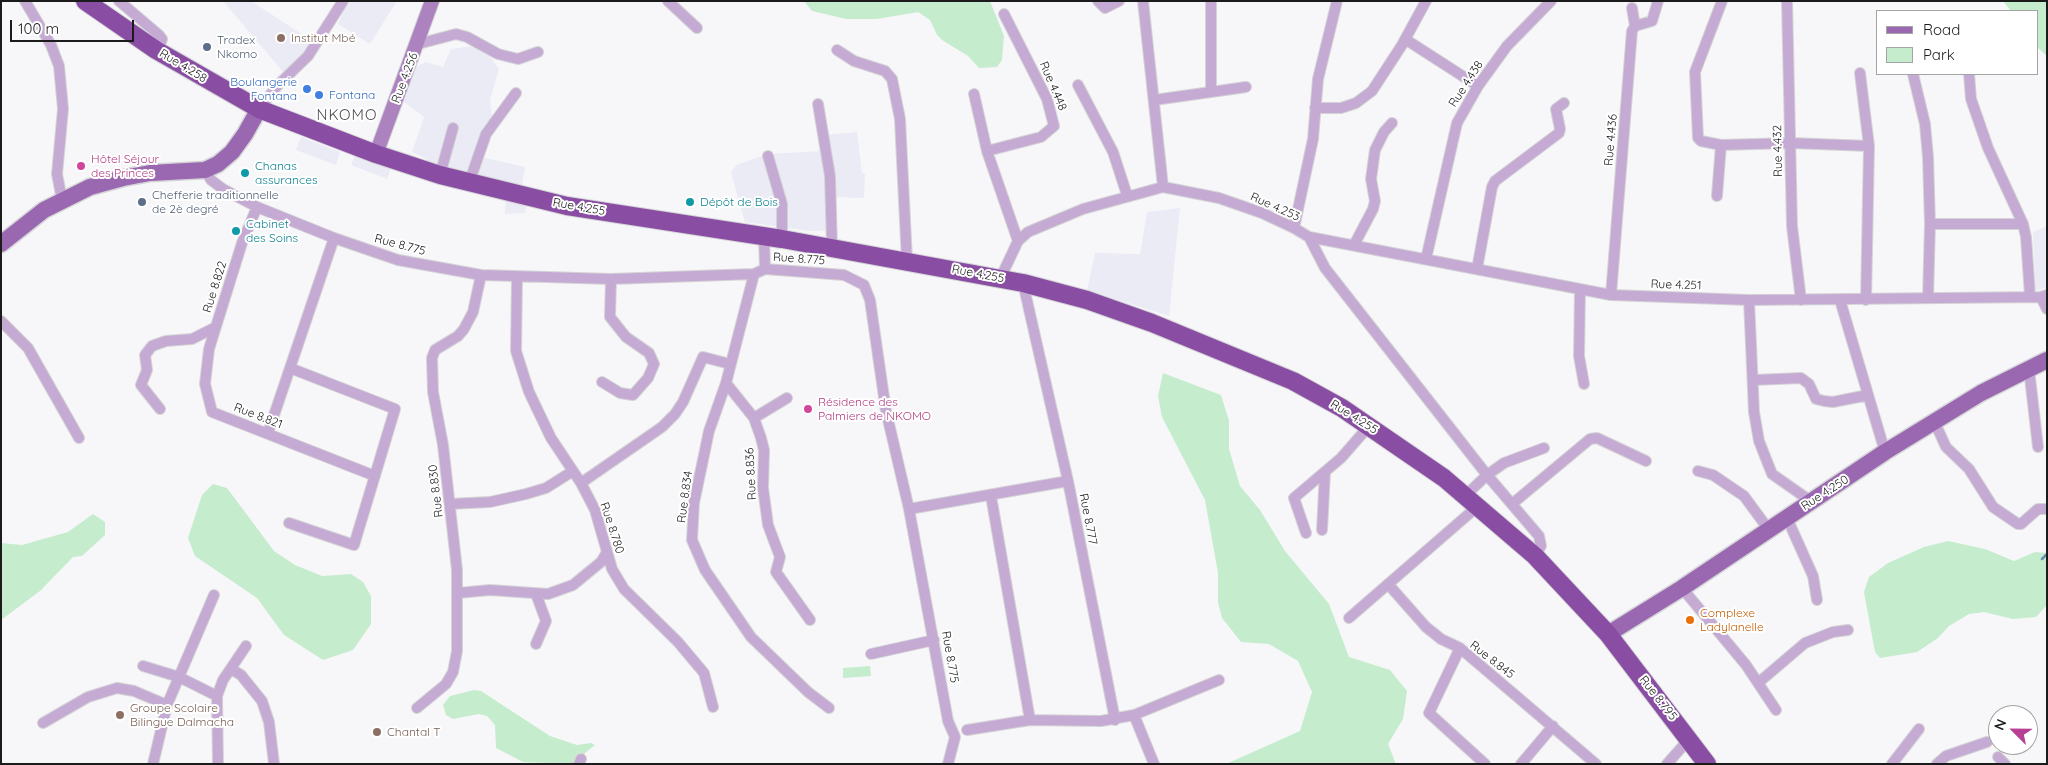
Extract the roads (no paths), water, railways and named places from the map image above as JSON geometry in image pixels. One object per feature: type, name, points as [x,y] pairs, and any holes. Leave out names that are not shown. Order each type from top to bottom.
[{"type":"highway","name":"Rue 4.258","points":[[85,1],[109,8],[156,50],[259,109]]},
{"type":"highway","name":"Rue 4.255","points":[[259,109],[376,154],[469,183],[568,206],[832,247],[1023,283],[1087,300],[1211,346],[1293,381],[1342,408],[1472,500],[1534,556],[1608,634]]},
{"type":"highway","name":"Rue 8.795","points":[[1608,634],[1708,763]]},
{"type":"main road","points":[[1,244],[32,218],[62,200],[90,188],[123,178],[150,173],[205,170],[218,164],[232,152],[259,109]]},
{"type":"main road","name":"Rue 4.250","points":[[1608,634],[1682,588],[1885,452],[1981,393],[2047,360]]},
{"type":"street","points":[[25,1],[52,45],[59,66],[63,109],[57,174],[62,200]]},
{"type":"street","points":[[119,1],[162,39],[156,50]]},
{"type":"street","points":[[259,109],[278,85],[308,56],[343,1]]},
{"type":"street","name":"Rue 4.256","points":[[376,154],[418,44],[432,1]]},
{"type":"street","points":[[668,1],[697,28]]},
{"type":"street","points":[[1098,1],[1105,8],[1119,1]]},
{"type":"street","points":[[1144,1],[1163,186]]},
{"type":"street","points":[[1211,1],[1211,92]]},
{"type":"street","points":[[1294,228],[1313,139],[1318,79],[1336,1]]},
{"type":"street","points":[[1315,108],[1341,108],[1356,102],[1372,91],[1405,40],[1426,1]]},
{"type":"street","name":"Rue 4.438","points":[[1426,259],[1456,123],[1478,86],[1507,46],[1550,1]]},
{"type":"street","points":[[1632,8],[1635,26],[1652,21],[1658,1]]},
{"type":"street","points":[[1722,1],[1695,72],[1698,138],[1705,143],[1721,145],[1791,142],[1869,146]]},
{"type":"street","name":"Rue 4.432","points":[[1788,1],[1792,226],[1801,300]]},
{"type":"street","name":"Rue 4.448","points":[[987,151],[1041,137],[1054,126],[1047,99],[1004,14]]},
{"type":"street","name":"Rue 4.436","points":[[1611,295],[1632,31],[1635,26]]},
{"type":"street","points":[[418,44],[456,34],[467,37],[498,54],[518,59],[538,52]]},
{"type":"street","points":[[1405,40],[1478,86]]},
{"type":"street","points":[[837,50],[854,62],[885,72],[892,79],[900,119],[907,261]]},
{"type":"street","points":[[1860,73],[1869,146],[1866,300]]},
{"type":"street","points":[[1913,75],[1925,124],[1930,224],[1928,298]]},
{"type":"street","points":[[1969,75],[1970,99],[1988,148],[2023,224],[2026,236],[2030,296]]},
{"type":"street","points":[[1078,85],[1113,152],[1127,195]]},
{"type":"street","points":[[1154,100],[1246,86]]},
{"type":"street","points":[[469,183],[486,134],[516,93]]},
{"type":"street","points":[[974,94],[987,151],[1018,240],[1000,278]]},
{"type":"street","points":[[1477,269],[1492,187],[1495,181],[1558,133],[1560,130],[1556,109],[1564,103]]},
{"type":"street","points":[[818,104],[830,176],[832,247]]},
{"type":"street","points":[[1354,245],[1373,209],[1375,201],[1371,179],[1373,158],[1379,141],[1392,123]]},
{"type":"street","points":[[440,175],[453,128]]},
{"type":"street","points":[[1717,196],[1721,145]]},
{"type":"street","points":[[768,156],[782,204],[782,239]]},
{"type":"street","name":"Rue 8.775","points":[[205,170],[211,180],[223,189],[257,207],[334,238],[398,260],[481,275],[611,279],[754,274],[765,269],[844,275],[864,285],[870,300],[886,411],[909,509],[948,720],[955,737],[948,764]]},
{"type":"street","name":"Rue 4.253","points":[[1018,240],[1028,232],[1055,220],[1127,195],[1163,186],[1219,198],[1262,212],[1309,237],[1325,268],[1487,475],[1540,536],[1541,546],[1534,556]]},
{"type":"street","name":"Rue 8.822","points":[[160,409],[141,385],[146,370],[144,354],[152,346],[166,341],[192,340],[214,328],[242,243],[257,207]]},
{"type":"street","points":[[1930,224],[2023,224]]},
{"type":"street","points":[[764,236],[765,269]]},
{"type":"street","name":"Rue 4.251","points":[[1309,237],[1611,295],[1749,300],[1866,300],[2044,296]]},
{"type":"street","points":[[268,434],[334,238]]},
{"type":"street","name":"Rue 8.834","points":[[754,274],[726,383],[709,432],[694,503],[692,540],[705,570],[751,637],[808,692],[829,708]]},
{"type":"street","name":"Rue 8.830","points":[[417,708],[446,684],[454,672],[457,651],[458,594],[450,504],[433,392],[432,358],[435,350],[458,336],[464,328],[473,312],[481,275]]},
{"type":"street","name":"Rue 8.780","points":[[518,277],[516,351],[529,392],[551,438],[582,483],[594,510],[612,569],[624,589],[678,642],[704,673],[713,707]]},
{"type":"street","points":[[602,382],[620,393],[633,395],[648,378],[654,364],[649,352],[626,337],[610,317],[611,279]]},
{"type":"street","points":[[1023,283],[1068,481]]},
{"type":"street","points":[[1580,289],[1580,356],[1584,384]]},
{"type":"street","points":[[2044,296],[2047,309]]},
{"type":"street","points":[[1749,300],[1754,412],[1764,458],[1775,477],[1812,502]]},
{"type":"street","points":[[1840,300],[1885,452]]},
{"type":"street","points":[[1,321],[28,348],[79,438]]},
{"type":"street","name":"Rue 8.821","points":[[214,328],[205,384],[212,412],[375,476]]},
{"type":"street","points":[[582,483],[662,427],[675,414],[683,402],[703,357],[730,364]]},
{"type":"street","points":[[290,368],[395,409],[354,545],[290,523]]},
{"type":"street","points":[[2029,369],[2038,447]]},
{"type":"street","points":[[1754,380],[1801,378],[1808,384],[1816,399],[1824,401],[1833,402],[1868,395]]},
{"type":"street","name":"Rue 8.836","points":[[726,383],[754,418],[764,450],[763,488],[768,525],[780,557],[776,572],[810,620]]},
{"type":"street","points":[[754,418],[787,398]]},
{"type":"street","points":[[1935,423],[1946,447],[1968,469],[1993,506],[2007,518],[2021,524],[2038,510],[2047,509]]},
{"type":"street","points":[[1306,533],[1294,498],[1341,458],[1369,426]]},
{"type":"street","points":[[1512,504],[1590,439],[1596,438],[1646,461]]},
{"type":"street","points":[[1349,618],[1388,584],[1472,500],[1487,475],[1517,456],[1544,448]]},
{"type":"street","points":[[450,504],[490,502],[531,493],[546,488],[573,471]]},
{"type":"street","points":[[1698,471],[1713,475],[1744,496],[1769,530]]},
{"type":"street","points":[[1322,530],[1325,472]]},
{"type":"street","name":"Rue 8.777","points":[[909,509],[1068,481],[1116,720]]},
{"type":"street","points":[[991,496],[1030,720]]},
{"type":"street","points":[[1787,518],[1813,576],[1817,600]]},
{"type":"street","points":[[458,594],[490,590],[548,594],[573,585],[601,562],[607,552]]},
{"type":"street","points":[[1388,584],[1426,626],[1441,639],[1460,648]]},
{"type":"street","points":[[1682,588],[1758,683],[1776,710]]},
{"type":"street","points":[[536,594],[546,621],[536,644]]},
{"type":"street","points":[[153,764],[167,705],[214,595]]},
{"type":"street","points":[[1758,683],[1805,643],[1833,632],[1848,630]]},
{"type":"street","points":[[871,654],[934,640]]},
{"type":"street","points":[[218,764],[217,696],[223,680],[246,646]]},
{"type":"street","name":"Rue 8.845","points":[[1485,764],[1429,713],[1460,648],[1596,764]]},
{"type":"street","points":[[144,666],[179,677],[217,696]]},
{"type":"street","points":[[231,669],[241,675],[262,701],[269,722],[274,764]]},
{"type":"street","points":[[967,730],[1030,720],[1082,722],[1116,720],[1134,716],[1219,680]]},
{"type":"street","points":[[43,722],[88,697],[117,688],[134,691],[167,705]]},
{"type":"street","points":[[1134,716],[1154,764]]},
{"type":"street","points":[[1521,764],[1553,726]]},
{"type":"street","points":[[1892,764],[1919,729]]},
{"type":"street","points":[[1667,764],[1689,739]]},
{"type":"street","points":[[1937,764],[1946,756],[1987,742]]},
{"type":"waterway","points":[[2042,559],[2047,554]]},
{"type":"place","name":"Institut Mbé","points":[[281,38]]},
{"type":"place","name":"Tradex Nkomo","points":[[207,47]]},
{"type":"place","name":"Boulangerie Fontana","points":[[307,89]]},
{"type":"place","name":"Fontana","points":[[319,95]]},
{"type":"place","name":"Hôtel Séjour des Princes","points":[[81,166]]},
{"type":"place","name":"Chanas assurances","points":[[245,173]]},
{"type":"place","name":"Chefferie traditionnelle de 2è degré","points":[[142,202]]},
{"type":"place","name":"Dépôt de Bois","points":[[690,202]]},
{"type":"place","name":"Cabinet des Soins","points":[[236,231]]},
{"type":"place","name":"Résidence des Palmiers de NKOMO","points":[[808,409]]},
{"type":"place","name":"Complexe Ladylanelle","points":[[1690,620]]},
{"type":"place","name":"Groupe Scolaire Bilingue Dalmacha","points":[[120,715]]},
{"type":"place","name":"Chantal T","points":[[377,732]]},
{"type":"district","name":"NKOMO","points":[[347,115]]}]
